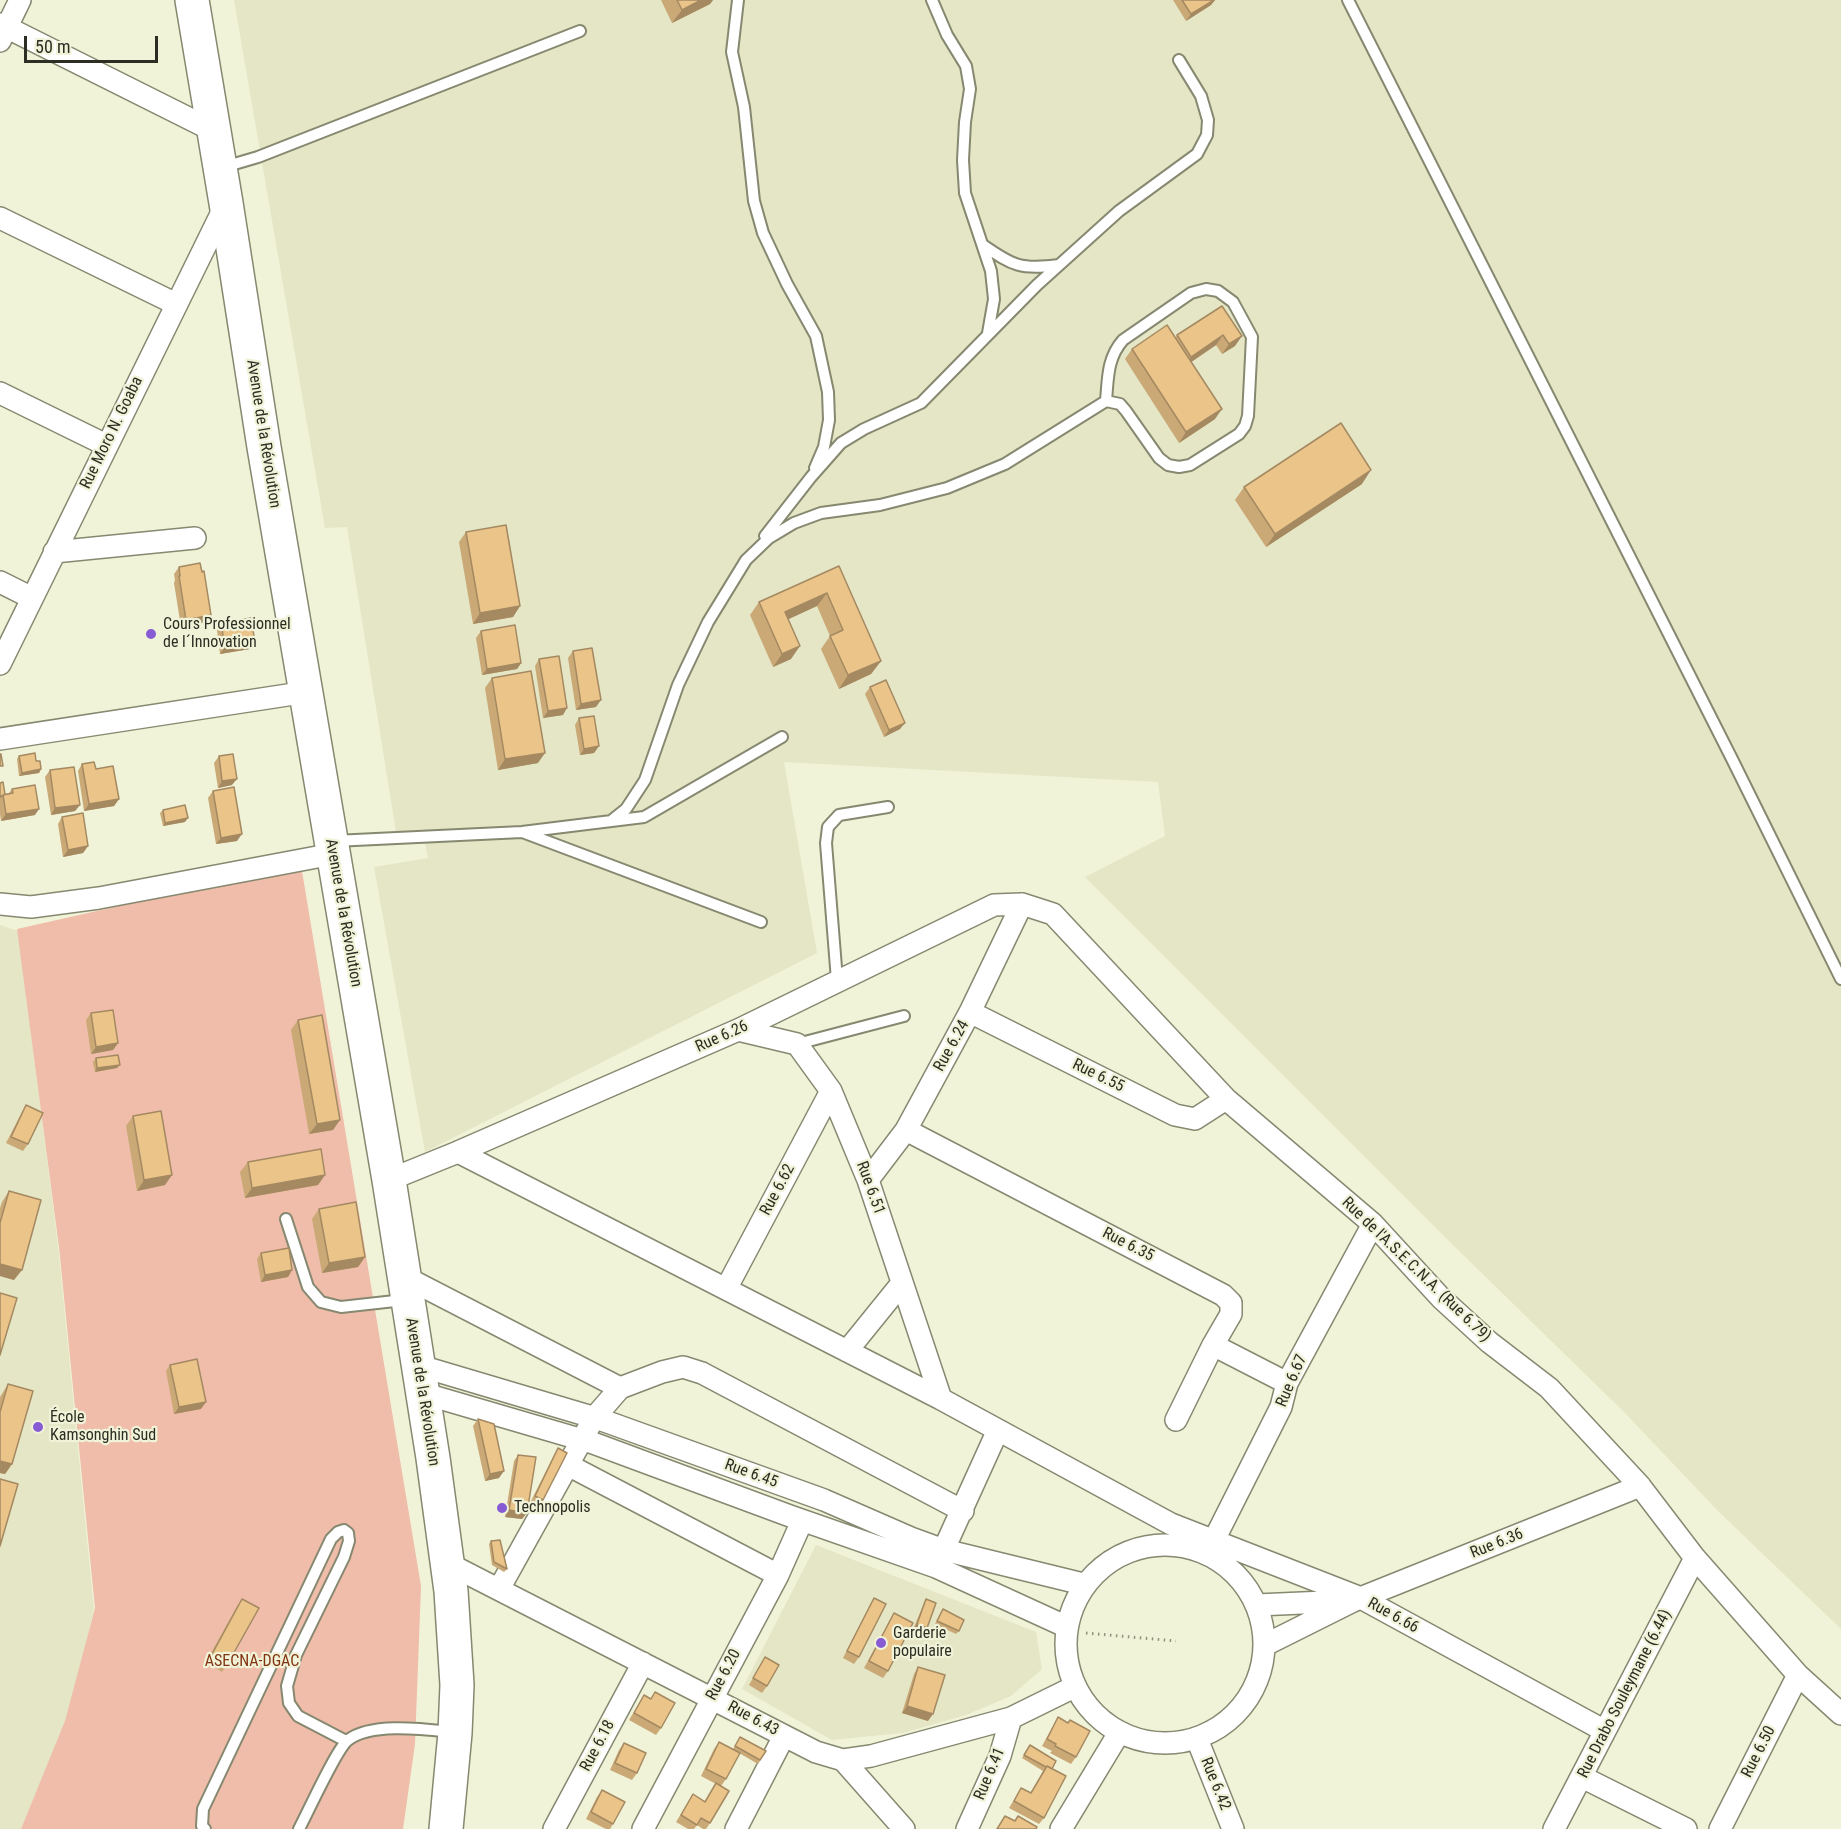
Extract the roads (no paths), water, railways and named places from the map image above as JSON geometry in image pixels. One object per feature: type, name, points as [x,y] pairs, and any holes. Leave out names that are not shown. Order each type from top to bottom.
[{"type":"main road","name":"Avenue de la Révolution","points":[[192,0],[264,447],[389,1180],[433,1458],[455,1635],[457,1685],[446,1829]]},
{"type":"street","points":[[20,0],[2,31],[214,131]]},
{"type":"street","name":"Rue Moro N. Goaba","points":[[0,664],[226,203]]},
{"type":"street","points":[[0,218],[176,304]]},
{"type":"street","points":[[0,393],[106,445]]},
{"type":"street","points":[[54,552],[195,538]]},
{"type":"street","points":[[0,582],[32,598]]},
{"type":"street","points":[[0,739],[307,692]]},
{"type":"street","points":[[0,904],[31,907],[99,898],[332,848]]},
{"type":"street","name":"Rue 6.26","points":[[389,1180],[738,1030],[993,905],[1022,904],[1053,914]]},
{"type":"street","name":"Rue 6.24","points":[[868,1180],[906,1130],[970,1012],[1022,904]]},
{"type":"street","name":"Rue de l'A.S.E.C.N.A. (Rue 6.79)","points":[[1053,914],[1226,1099],[1373,1224],[1441,1298],[1489,1342],[1549,1388],[1640,1486],[1695,1558],[1798,1675],[1841,1714]]},
{"type":"street","name":"Rue 6.55","points":[[970,1012],[1175,1114],[1195,1119],[1226,1099]]},
{"type":"street","points":[[738,1030],[796,1044]]},
{"type":"street","name":"Rue 6.51","points":[[796,1044],[831,1091],[868,1180],[941,1399]]},
{"type":"street","name":"Rue 6.62","points":[[726,1289],[831,1091]]},
{"type":"street","name":"Rue 6.35","points":[[906,1130],[1223,1295],[1231,1303],[1231,1314],[1176,1420]]},
{"type":"street","name":"Rue 6.66","points":[[458,1152],[941,1399],[1171,1524],[1357,1600],[1605,1731]]},
{"type":"street","name":"Rue 6.67","points":[[1214,1540],[1281,1407],[1287,1383],[1373,1224]]},
{"type":"street","points":[[848,1351],[902,1283]]},
{"type":"street","points":[[405,1288],[620,1388]]},
{"type":"street","points":[[1213,1345],[1287,1383]]},
{"type":"street","points":[[499,1589],[594,1418],[620,1388],[662,1372],[683,1367],[702,1373],[963,1511]]},
{"type":"street","name":"Rue 6.45","points":[[419,1379],[594,1418],[824,1500],[911,1538],[940,1558],[1066,1629]]},
{"type":"street","name":"Rue 6.45","points":[[419,1379],[796,1518],[940,1558],[1083,1584]]},
{"type":"street","points":[[940,1558],[998,1430]]},
{"type":"street","points":[[688,1478],[695,1454]]},
{"type":"street","points":[[568,1465],[778,1575]]},
{"type":"street","name":"Rue 6.36","points":[[1265,1645],[1357,1600],[1640,1486]]},
{"type":"street","name":"Rue 6.20","points":[[643,1829],[778,1575],[796,1518],[796,1490]]},
{"type":"street","points":[[1170,1545],[1189,1547],[1207,1554],[1229,1568],[1247,1587],[1257,1605],[1265,1645],[1261,1669],[1248,1699],[1225,1723],[1197,1738],[1170,1744],[1144,1742],[1119,1733],[1093,1714],[1074,1687],[1066,1659],[1066,1629],[1083,1584],[1102,1567],[1134,1549],[1170,1545]]},
{"type":"street","name":"Rue Drabo Souleymane (6.44)","points":[[1554,1829],[1695,1558]]},
{"type":"street","name":"Rue 6.43","points":[[447,1563],[816,1752],[843,1760],[871,1756],[1011,1718],[1074,1687]]},
{"type":"street","name":"Rue 6.36","points":[[1257,1605],[1357,1600]]},
{"type":"street","name":"Rue 6.18","points":[[554,1829],[643,1663]]},
{"type":"street","name":"Rue 6.50","points":[[1720,1829],[1798,1675]]},
{"type":"street","name":"Rue 6.41","points":[[967,1829],[1000,1756],[1011,1718]]},
{"type":"street","points":[[1061,1829],[1119,1733]]},
{"type":"street","points":[[736,1829],[784,1736]]},
{"type":"street","name":"Rue 6.42","points":[[1197,1738],[1233,1829]]},
{"type":"street","points":[[843,1760],[904,1829]]},
{"type":"street","points":[[1582,1778],[1686,1829]]},
{"type":"street","points":[[1073,1807],[1081,1829]]},
{"type":"lane","points":[[738,0],[732,52],[744,107],[754,201],[763,233],[816,336],[828,392],[829,420],[824,447],[811,477]]},
{"type":"lane","points":[[933,0],[947,35],[966,66],[970,89],[963,160],[965,193],[991,272],[994,300],[988,333]]},
{"type":"lane","points":[[1348,0],[1731,757],[1841,980]]},
{"type":"lane","points":[[220,168],[258,157],[580,31]]},
{"type":"lane","points":[[611,821],[626,809],[645,780],[678,685],[708,622],[746,560],[811,477],[841,443],[864,429],[921,403],[988,333],[1059,265],[1119,211],[1197,154],[1207,135],[1208,120],[1202,96],[1179,60]]},
{"type":"lane","points":[[983,244],[1007,262],[1022,267],[1038,268],[1059,265]]},
{"type":"lane","points":[[746,560],[769,538],[794,523],[821,513],[880,505],[947,488],[1005,464],[1106,401],[1120,404],[1159,458],[1168,465],[1179,467],[1190,465],[1239,434],[1248,416],[1252,337],[1233,302],[1218,291],[1206,289],[1191,293],[1123,340],[1115,349],[1109,365],[1106,401]]},
{"type":"lane","points":[[332,848],[522,832],[644,817],[782,736]]},
{"type":"lane","points":[[837,981],[826,843],[828,827],[839,815],[888,807]]},
{"type":"lane","points":[[522,832],[761,922]]},
{"type":"lane","points":[[796,1044],[904,1016]]},
{"type":"lane","points":[[286,1219],[308,1287],[321,1302],[341,1307],[405,1288]]},
{"type":"lane","points":[[205,1829],[202,1826],[203,1809],[236,1738],[331,1539],[344,1530],[348,1533],[349,1541],[344,1557],[296,1655],[287,1686],[289,1703],[298,1716],[346,1741]]},
{"type":"lane","points":[[299,1829],[346,1741],[360,1732],[381,1729],[427,1729],[455,1732]]},
{"type":"place","name":"Cours Professionnel de l´Innovation","points":[[151,634]]},
{"type":"place","name":"École Kamsonghin Sud","points":[[38,1427]]},
{"type":"place","name":"Technopolis","points":[[502,1508]]},
{"type":"place","name":"Garderie populaire","points":[[881,1643]]},
{"type":"park label","name":"ASECNA-DGAC","points":[[252,1662]]}]
